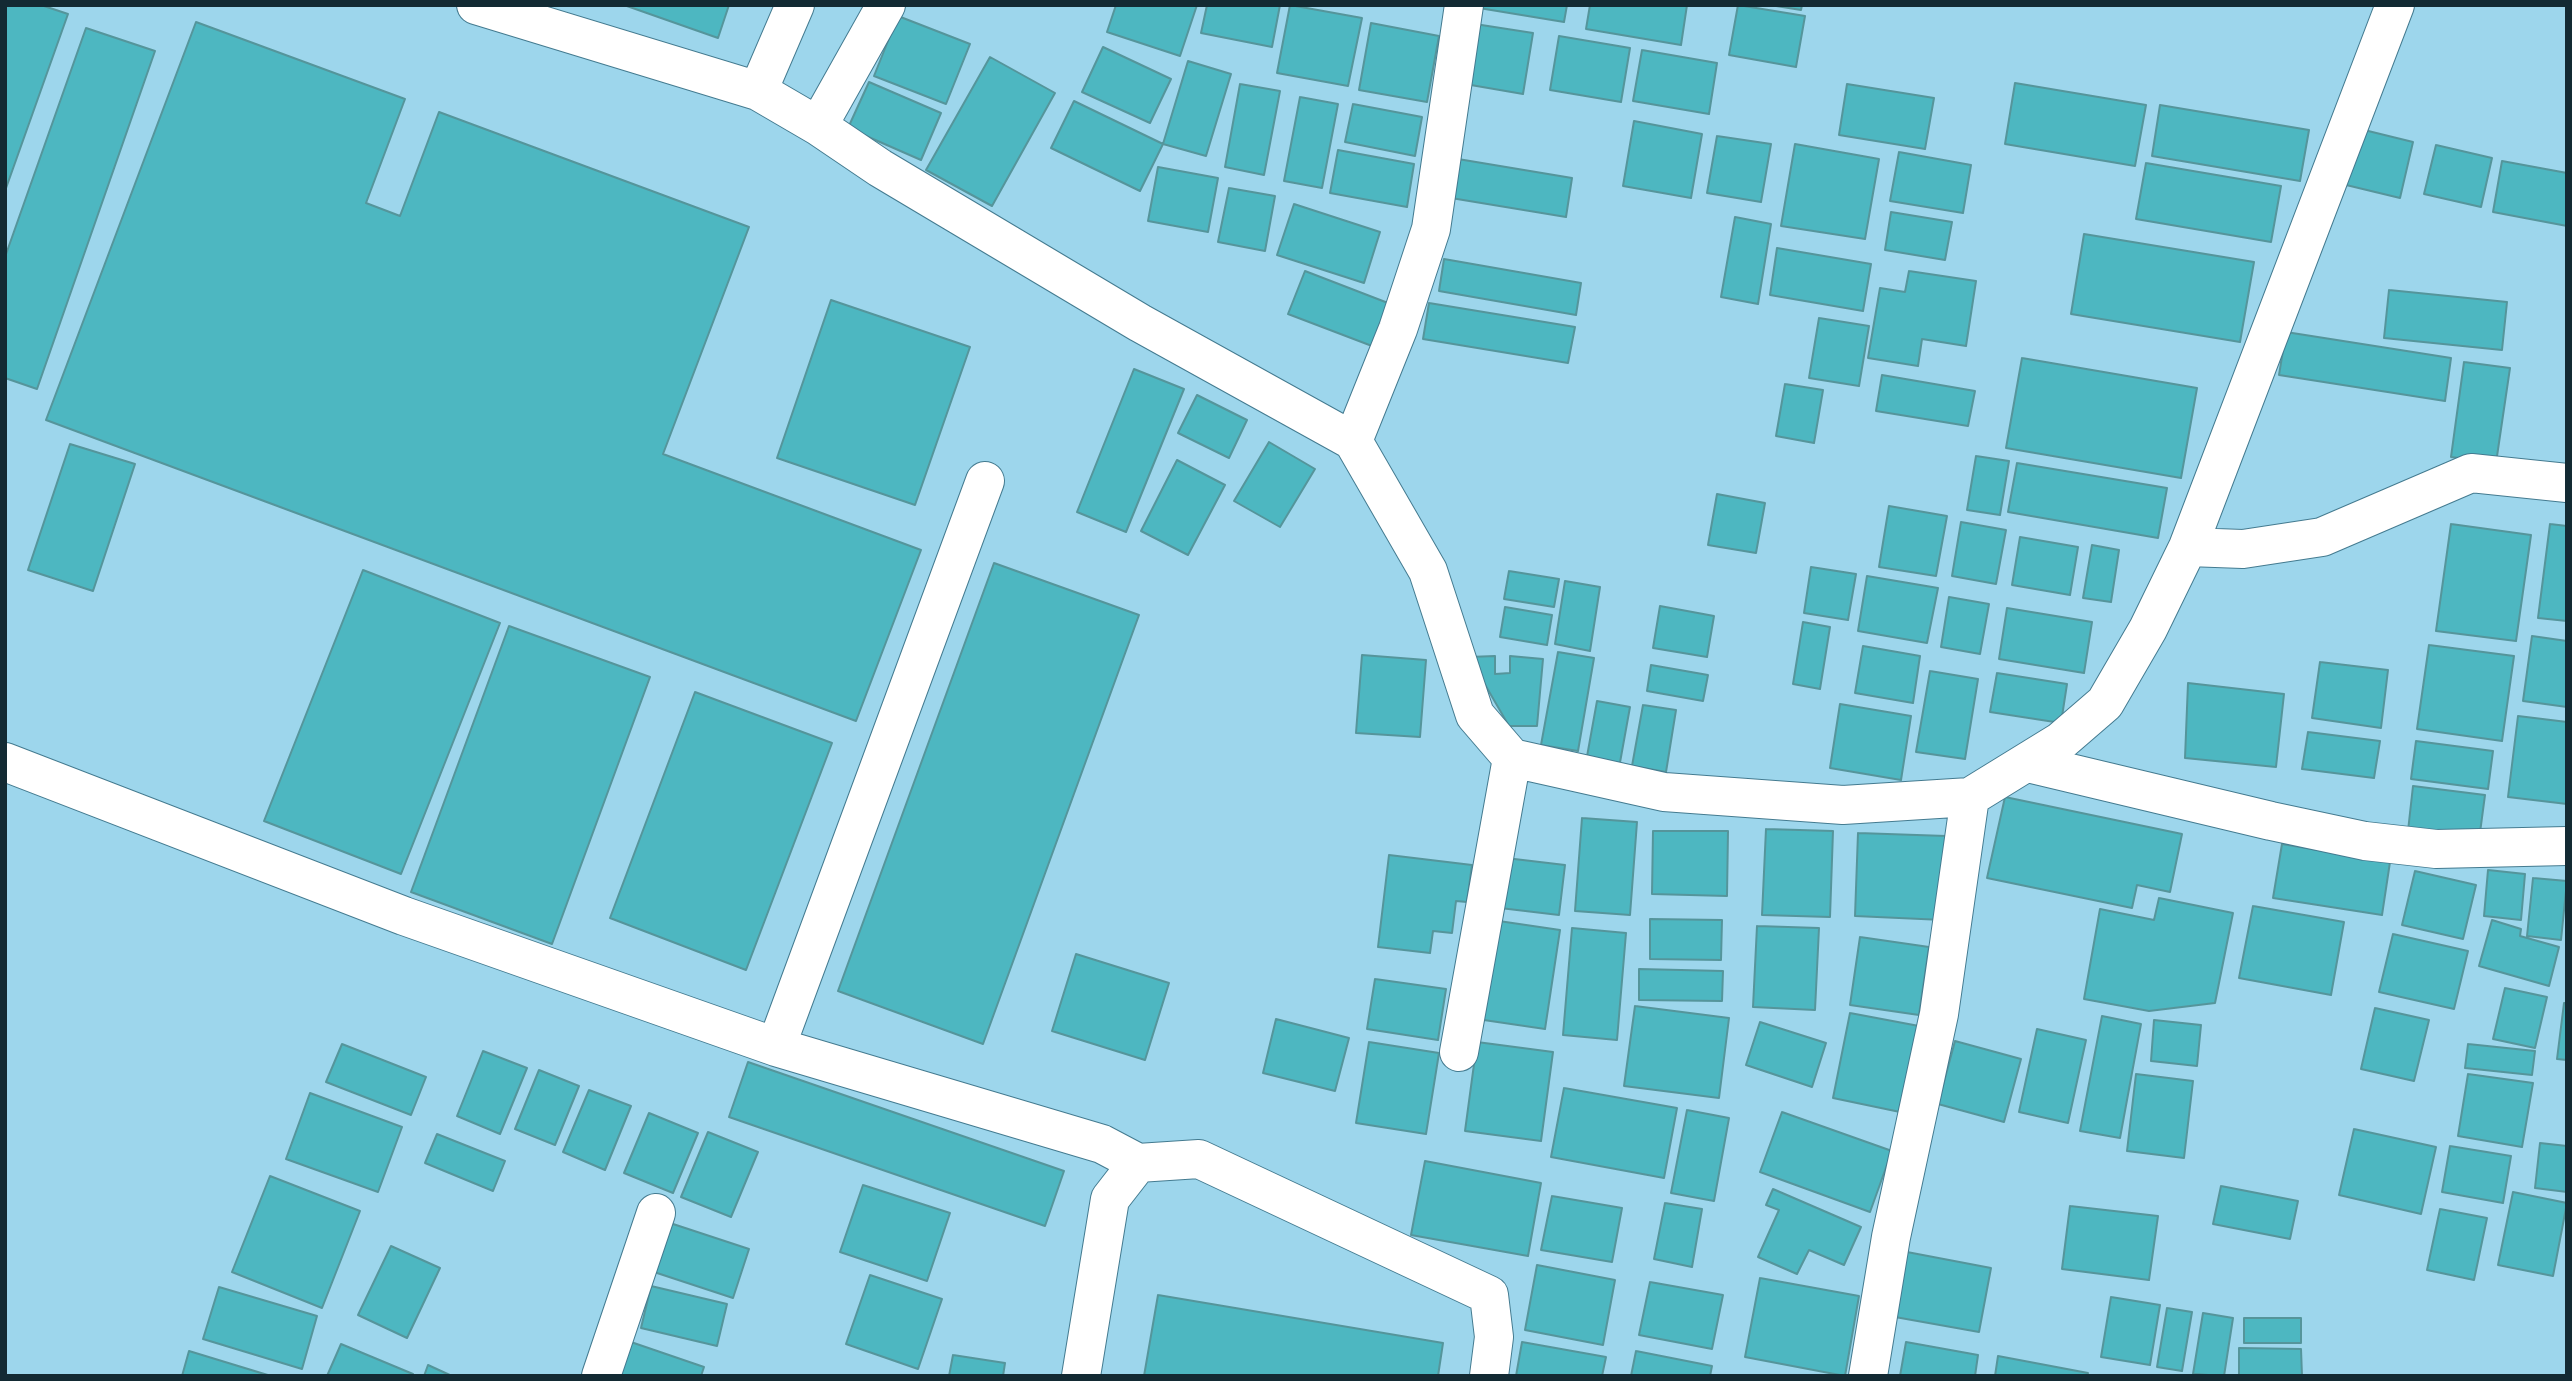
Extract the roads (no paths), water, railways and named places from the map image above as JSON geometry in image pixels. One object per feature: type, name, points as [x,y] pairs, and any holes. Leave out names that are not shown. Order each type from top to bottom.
[{"type":"street","points":[[476,5],[758,91],[818,126],[880,168],[1140,323],[1353,441],[1428,571],[1475,715],[1512,758],[1664,792],[1843,805],[1970,797],[2061,741],[2105,703],[2148,629],[2188,547],[2395,5]]},
{"type":"street","points":[[758,91],[795,5]]},
{"type":"street","points":[[818,126],[886,5]]},
{"type":"street","points":[[1353,441],[1398,329],[1431,229],[1464,5]]},
{"type":"street","points":[[2188,547],[2243,549],[2322,537],[2471,473],[2567,483]]},
{"type":"street","points":[[776,1046],[985,481]]},
{"type":"street","points":[[1459,1052],[1512,758]]},
{"type":"street","points":[[5,762],[404,916],[776,1046],[1102,1144],[1138,1163],[1199,1159],[1489,1295],[1494,1337],[1489,1376]]},
{"type":"street","points":[[2028,763],[2365,841],[2436,849],[2567,846]]},
{"type":"street","points":[[1868,1376],[1891,1237],[1939,1014],[1970,797]]},
{"type":"street","points":[[1081,1376],[1110,1199],[1138,1163]]},
{"type":"street","points":[[601,1376],[656,1213]]}]
